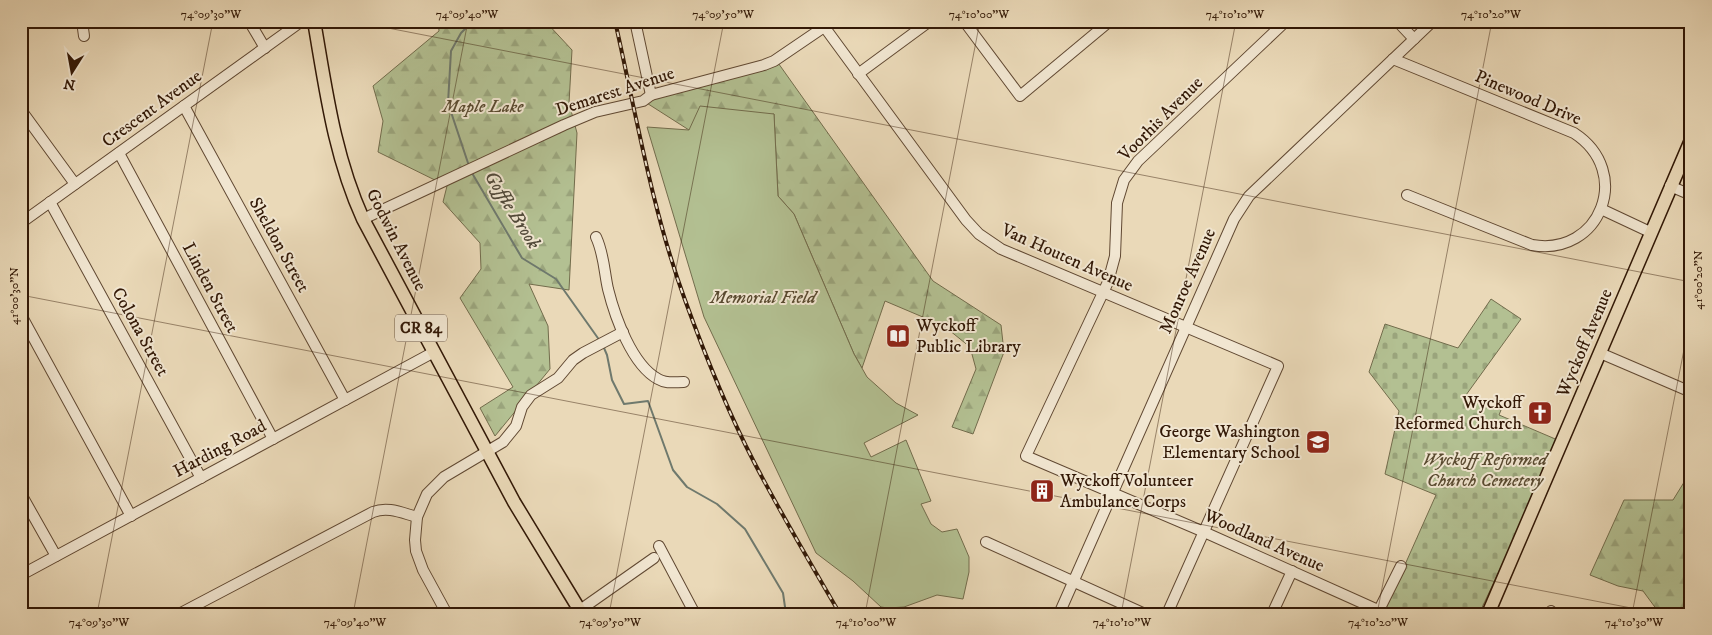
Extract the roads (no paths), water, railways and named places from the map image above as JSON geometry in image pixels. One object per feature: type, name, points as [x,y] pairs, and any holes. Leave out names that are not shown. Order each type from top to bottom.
[{"type":"main road","name":"Godwin Avenue","points":[[314,21],[337,147],[363,219],[517,507],[581,612]]},
{"type":"main road","name":"Wyckoff Avenue","points":[[1488,614],[1691,140]]},
{"type":"street","points":[[82,21],[84,36]]},
{"type":"street","points":[[249,21],[265,48]]},
{"type":"street","name":"Crescent Avenue","points":[[21,223],[302,21]]},
{"type":"street","points":[[635,21],[651,96]]},
{"type":"street","points":[[858,74],[930,21]]},
{"type":"street","points":[[964,21],[1020,96],[1110,21]]},
{"type":"street","name":"Voorhis Avenue","points":[[1026,456],[1113,268],[1116,203],[1130,170],[1138,160],[1286,21]]},
{"type":"street","points":[[1397,21],[1414,39]]},
{"type":"street","name":"Monroe Avenue","points":[[1059,614],[1242,204],[1433,21]]},
{"type":"street","name":"Demarest Avenue","points":[[363,219],[564,125],[596,112],[643,101],[651,96],[774,61],[822,24]]},
{"type":"street","name":"Van Houten Avenue","points":[[822,24],[966,220],[979,234],[1001,249],[1278,366],[1204,532]]},
{"type":"street","name":"Pinewood Drive","points":[[1394,59],[1574,133],[1582,138],[1596,154],[1604,172],[1605,192],[1601,209]]},
{"type":"street","name":"Sheldon Street","points":[[184,106],[345,400]]},
{"type":"street","points":[[21,110],[75,184]]},
{"type":"street","name":"Linden Street","points":[[119,153],[273,439]]},
{"type":"street","points":[[1670,186],[1691,195]]},
{"type":"street","points":[[1407,195],[1536,246],[1555,245],[1573,239],[1591,225],[1601,209],[1650,232]]},
{"type":"street","name":"Colona Street","points":[[50,202],[201,478]]},
{"type":"street","points":[[596,237],[603,256],[613,308],[634,355],[652,375],[665,382],[684,382]]},
{"type":"street","points":[[21,315],[132,516]]},
{"type":"street","points":[[447,614],[419,561],[414,540],[417,517],[422,504],[435,485],[444,477],[503,442],[511,434],[516,426],[522,407],[531,395],[558,378],[573,360],[583,353],[623,332]]},
{"type":"street","name":"Harding Road","points":[[21,575],[434,352]]},
{"type":"street","points":[[1600,353],[1691,392]]},
{"type":"street","name":"Woodland Avenue","points":[[1026,456],[1292,571],[1377,612]]},
{"type":"street","points":[[21,494],[56,556]]},
{"type":"street","points":[[179,614],[372,512],[385,509],[417,517]]},
{"type":"street","points":[[1167,614],[1204,532]]},
{"type":"street","points":[[986,542],[1145,614]]},
{"type":"street","points":[[659,546],[695,614]]},
{"type":"street","points":[[581,612],[654,558]]},
{"type":"street","points":[[1377,612],[1401,566]]},
{"type":"street","points":[[1272,614],[1292,571]]},
{"type":"waterway","name":"Goffle Brook","points":[[469,166],[448,103],[451,51],[461,33],[473,21]]},
{"type":"waterway","name":"Goffle Brook","points":[[472,173],[522,258],[556,279],[600,341]]},
{"type":"waterway","name":"Goffle Brook","points":[[604,348],[612,380],[624,404],[648,401],[673,470],[687,487],[717,504],[745,529],[783,593],[786,614]]},
{"type":"railway","points":[[615,21],[663,232],[693,321],[717,382],[754,462],[840,614]]},
{"type":"place","name":"Wyckoff Public Library","points":[[898,336]]},
{"type":"place","name":"Wyckoff Reformed Church","points":[[1540,413]]},
{"type":"place","name":"George Washington Elementary School","points":[[1318,442]]},
{"type":"place","name":"Wyckoff Volunteer Ambulance Corps","points":[[1042,491]]},
{"type":"park label","name":"Maple Lake","points":[[483,107]]},
{"type":"park label","name":"Memorial Field","points":[[763,298]]},
{"type":"park label","name":"Wyckoff Reformed Church Cemetery","points":[[1485,470]]}]
